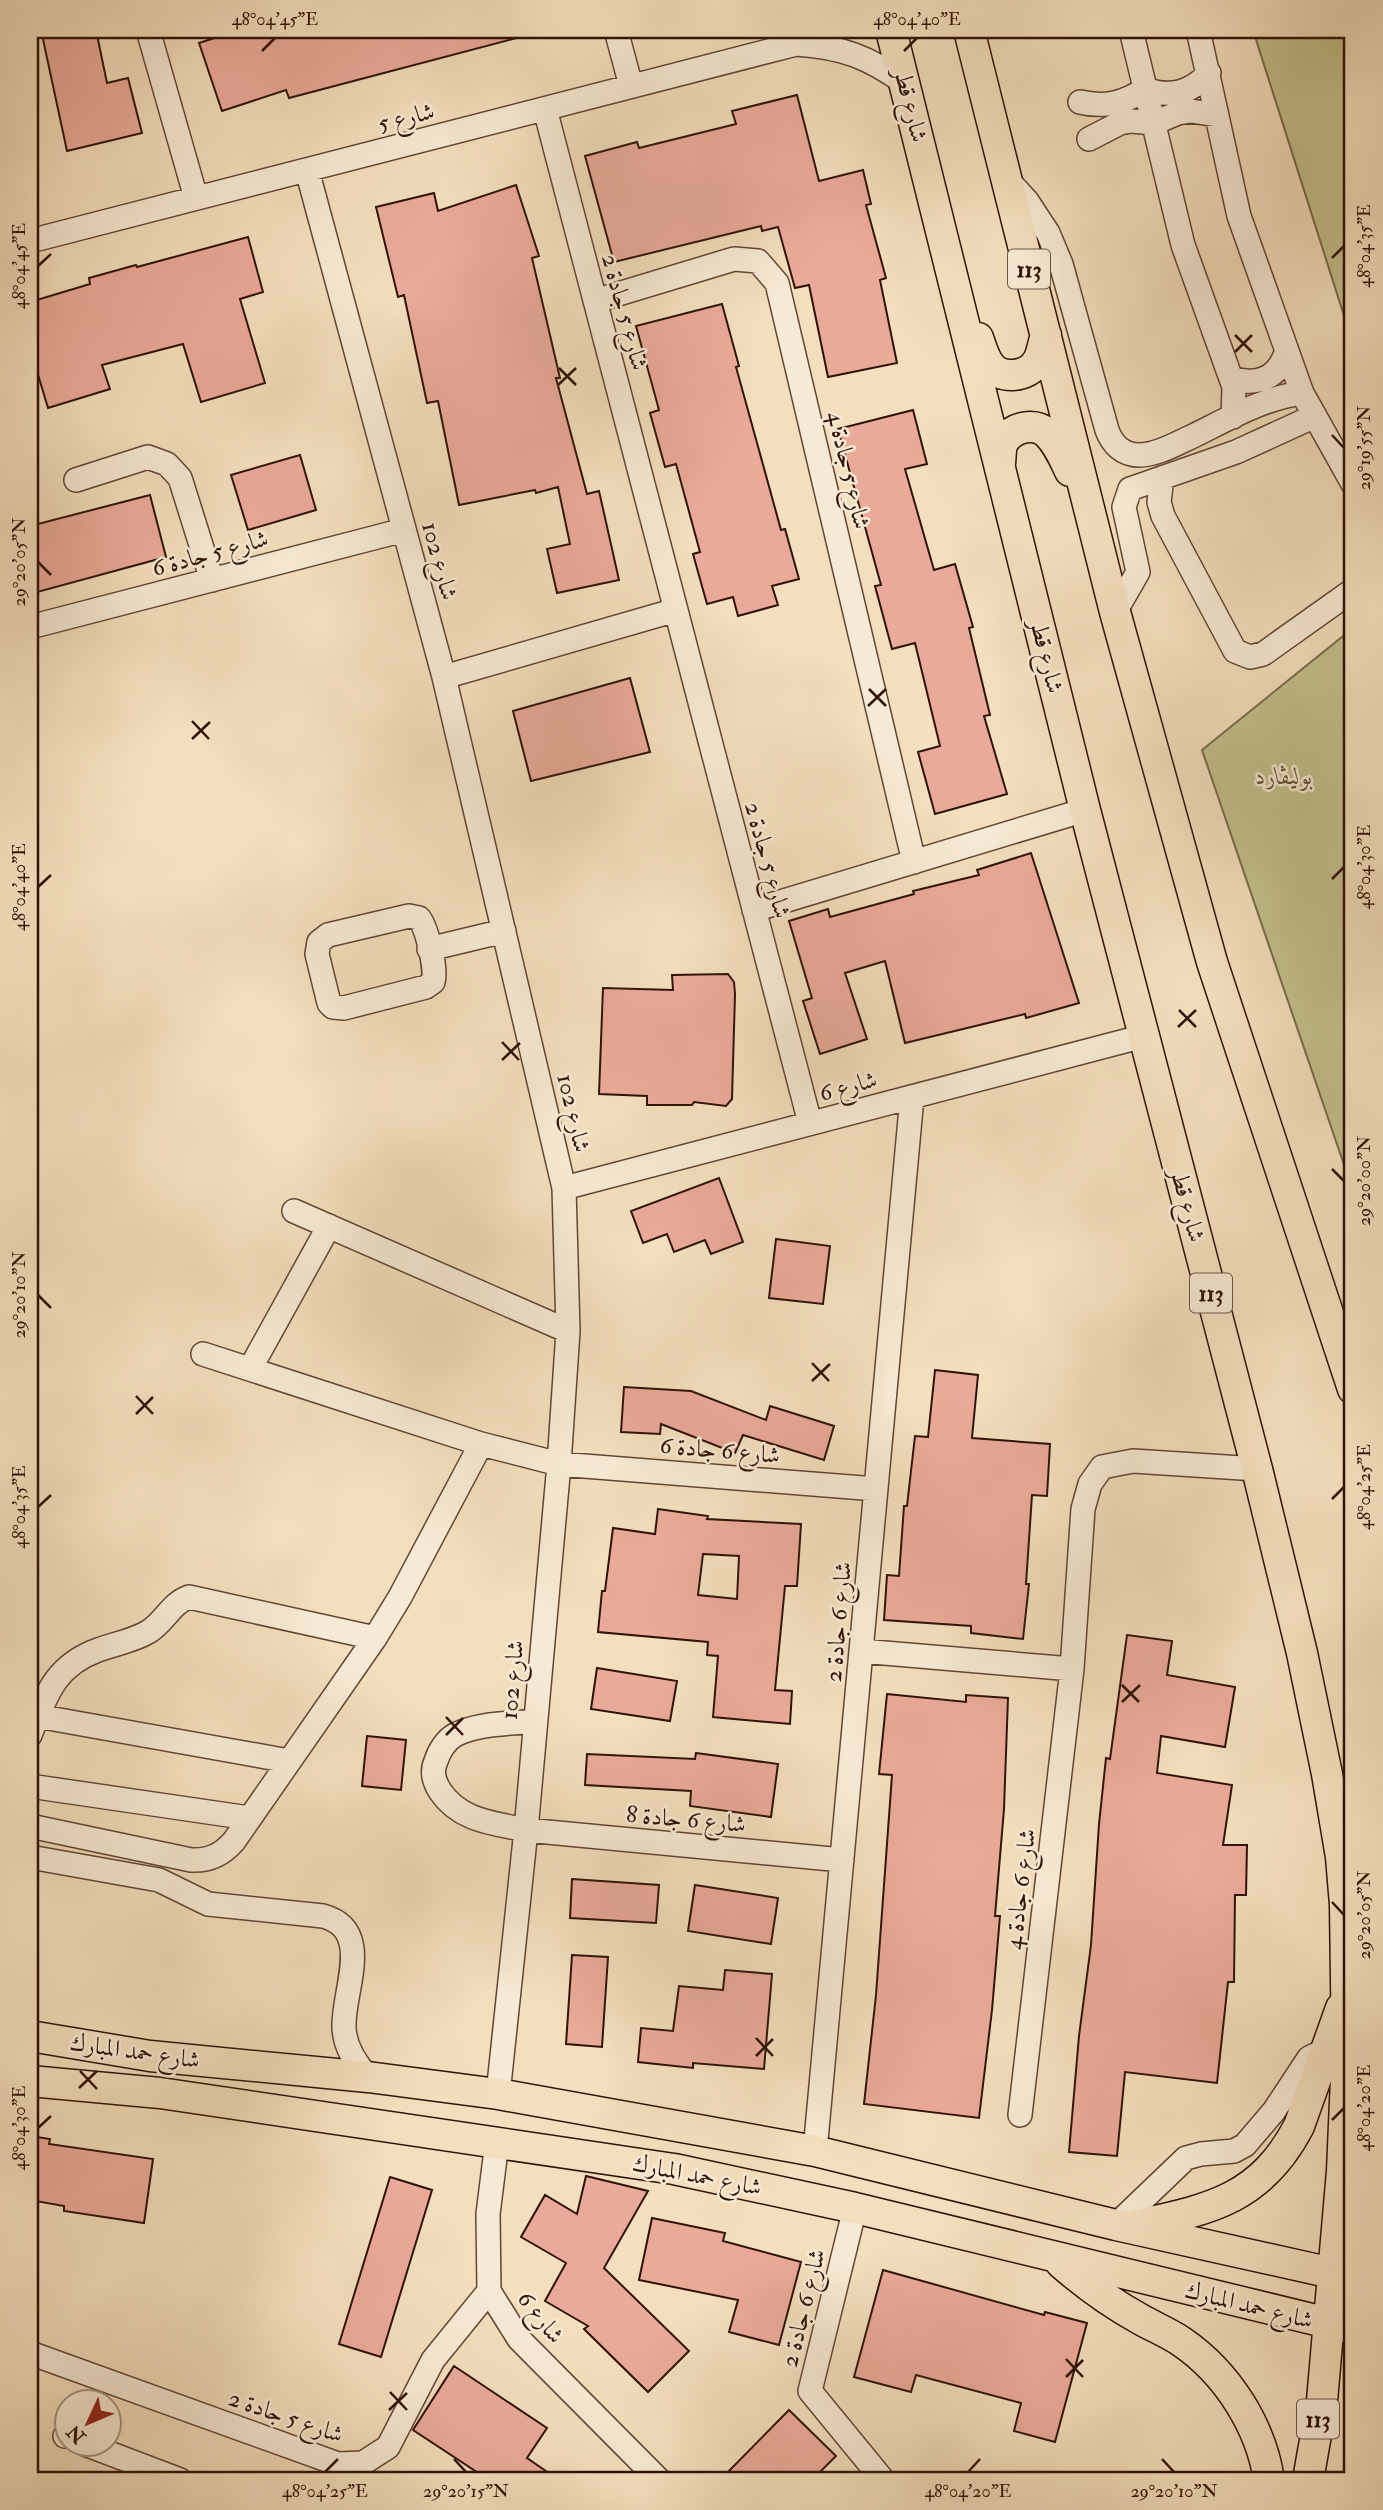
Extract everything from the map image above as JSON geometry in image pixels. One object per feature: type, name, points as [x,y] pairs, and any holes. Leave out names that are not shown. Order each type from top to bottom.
[{"type":"main road","name":"شارع قطر","points":[[891,30],[1085,810],[1257,1469],[1302,1653],[1327,1774],[1344,1893],[1346,1994],[1342,2171],[1343,2276],[1341,2327],[1322,2401],[1308,2480]]},
{"type":"main road","name":"113","points":[[969,30],[1115,612],[1212,962],[1353,1390]]},
{"type":"main road","points":[[951,269],[989,365],[999,373],[1010,376],[1024,373],[1037,363],[1046,335]]},
{"type":"main road","points":[[1000,463],[1002,443],[1014,431],[1028,426],[1044,430],[1056,442],[1089,509]]},
{"type":"main road","points":[[1121,2226],[1225,2202],[1268,2170],[1290,2142],[1306,2109],[1346,1994]]},
{"type":"main road","name":"شارع حمد المبارك","points":[[30,2036],[150,2056],[368,2077],[498,2094],[815,2151],[1121,2226],[1343,2276]]},
{"type":"main road","points":[[30,2062],[79,2065],[142,2078],[150,2073],[150,2056]]},
{"type":"main road","name":"شارع حمد المبارك","points":[[30,2081],[160,2093],[674,2169],[855,2208],[1341,2327]]},
{"type":"main road","points":[[1055,2258],[1096,2292],[1182,2342],[1217,2373],[1245,2411],[1255,2431],[1269,2480]]},
{"type":"street","points":[[148,30],[196,198]]},
{"type":"street","points":[[616,30],[631,86]]},
{"type":"street","name":"شارع 5","points":[[796,44],[814,30]]},
{"type":"street","points":[[1131,30],[1183,245],[1231,378],[1235,396],[1233,417]]},
{"type":"street","points":[[1198,30],[1239,216],[1302,393],[1353,484]]},
{"type":"street","name":"شارع 5","points":[[30,241],[796,44],[826,46],[855,54],[882,67],[906,84]]},
{"type":"street","points":[[1080,102],[1115,104],[1146,89],[1157,93],[1180,92],[1191,89],[1209,73]]},
{"type":"street","name":"شارع 5 جادة 2","points":[[545,109],[810,1123]]},
{"type":"street","points":[[1089,139],[1119,123],[1154,123],[1178,113],[1204,112],[1217,115]]},
{"type":"street","name":"شارع 102","points":[[307,170],[444,677],[564,1188],[568,1331],[559,1464],[526,1830],[498,2094]]},
{"type":"street","points":[[1006,178],[1027,201],[1048,233],[1061,264],[1107,430],[1115,444],[1128,453],[1143,455],[1172,446],[1287,395],[1302,393]]},
{"type":"street","name":"شارع 5 جادة 4","points":[[595,301],[734,259],[758,261],[777,283],[914,862]]},
{"type":"street","points":[[1231,378],[1254,382],[1265,379],[1282,364],[1286,353]]},
{"type":"street","points":[[1115,612],[1138,572],[1124,507],[1130,489],[1236,452],[1315,416]]},
{"type":"street","points":[[76,480],[148,457],[167,464],[180,478],[212,579]]},
{"type":"street","points":[[1162,478],[1159,502],[1163,516],[1235,651],[1250,657],[1263,654],[1353,590]]},
{"type":"street","name":"شارع 5 جادة 6","points":[[30,627],[404,530]]},
{"type":"street","points":[[444,677],[676,610]]},
{"type":"street","points":[[754,910],[1085,810]]},
{"type":"street","points":[[414,916],[422,922],[429,949],[435,978],[430,985],[344,1008],[333,1007],[329,1003],[317,954],[319,942],[323,938],[414,916]]},
{"type":"street","points":[[429,949],[504,931]]},
{"type":"street","name":"شارع 6","points":[[564,1188],[1144,1036]]},
{"type":"street","name":"شارع 6 جادة 2","points":[[815,2151],[912,1097]]},
{"type":"street","points":[[294,1211],[568,1331]]},
{"type":"street","points":[[250,1369],[329,1226]]},
{"type":"street","name":"شارع 6 جادة 6","points":[[203,1354],[481,1444],[559,1464],[876,1489]]},
{"type":"street","points":[[30,1826],[199,1860],[222,1853],[234,1841],[400,1597],[481,1444]]},
{"type":"street","name":"شارع 6 جادة 4","points":[[1020,2115],[1072,1669],[1083,1509],[1090,1484],[1102,1467],[1133,1461],[1257,1469]]},
{"type":"street","points":[[289,1761],[34,1726],[51,1685],[71,1663],[142,1635],[160,1623],[175,1603],[188,1597],[374,1638]]},
{"type":"street","points":[[861,1651],[1072,1669]]},
{"type":"street","name":"شارع 6 جادة 8","points":[[534,1721],[475,1729],[453,1736],[441,1749],[434,1764],[433,1780],[446,1800],[463,1814],[480,1821],[526,1830],[842,1860]]},
{"type":"street","points":[[30,1786],[249,1818]]},
{"type":"street","points":[[30,1857],[159,1880],[208,1904],[323,1916],[338,1923],[349,1935],[353,1949],[344,2015],[347,2043],[359,2067],[368,2077]]},
{"type":"street","points":[[1121,2226],[1186,2158],[1234,2151],[1245,2145],[1275,2110],[1309,2058],[1324,2051]]},
{"type":"street","name":"شارع 6","points":[[497,2142],[488,2214],[489,2291],[519,2339],[659,2480]]},
{"type":"street","name":"شارع 6 جادة 2","points":[[855,2208],[810,2391],[883,2480]]},
{"type":"street","name":"شارع 5 جادة 2","points":[[30,2353],[358,2472],[388,2446],[433,2360],[489,2291]]},
{"type":"street","points":[[122,2458],[180,2480]]},
{"type":"green space","points":[[1253,30],[1353,30],[1353,344]]},
{"type":"green space","name":"بوليڤارد","points":[[1353,628],[1353,1191],[1202,750]]},
{"type":"building","points":[[41,30],[96,30],[107,83],[128,78],[142,133],[67,151]]},
{"type":"building","points":[[240,30],[527,30],[528,35],[289,98],[286,90],[222,111],[199,43]]},
{"type":"building","points":[[797,95],[819,181],[863,170],[871,204],[866,205],[886,278],[880,280],[897,363],[828,377],[809,285],[795,288],[778,227],[762,231],[761,226],[614,262],[585,156],[637,142],[639,148],[736,124],[732,111]]},
{"type":"building","points":[[516,185],[539,256],[532,258],[560,378],[556,378],[587,494],[599,491],[619,580],[557,593],[547,549],[570,544],[558,487],[459,505],[438,401],[427,403],[404,295],[398,297],[376,207],[434,193],[438,211]]},
{"type":"building","points":[[248,237],[263,292],[240,299],[265,383],[201,402],[183,344],[102,365],[110,389],[48,408],[30,348],[30,302],[90,284],[89,278]]},
{"type":"building","points":[[722,304],[739,366],[736,367],[781,530],[785,529],[799,579],[772,586],[778,605],[738,616],[733,597],[707,604],[693,554],[700,552],[676,464],[665,467],[650,413],[659,410],[636,326]]},
{"type":"building","points":[[913,410],[927,464],[905,469],[934,570],[955,564],[973,627],[969,628],[990,715],[984,716],[1007,794],[935,814],[918,752],[940,746],[915,643],[892,649],[875,586],[881,585],[838,429]]},
{"type":"building","points":[[300,455],[316,510],[248,530],[231,475]]},
{"type":"building","points":[[150,495],[166,557],[30,594],[30,526]]},
{"type":"building","points":[[630,678],[650,752],[531,781],[513,711]]},
{"type":"building","points":[[1031,853],[1079,1003],[1026,1018],[1025,1014],[905,1043],[885,961],[845,973],[867,1039],[820,1054],[803,1001],[812,998],[789,921],[828,909],[830,917],[914,894],[913,891],[979,875],[977,870]]},
{"type":"building","points":[[728,974],[734,982],[735,994],[732,1099],[726,1106],[694,1102],[692,1105],[647,1105],[647,1096],[599,1094],[603,988],[673,990],[672,975]]},
{"type":"building","points":[[719,1178],[743,1242],[711,1254],[705,1240],[674,1252],[667,1234],[643,1243],[631,1211]]},
{"type":"building","points":[[776,1239],[830,1246],[823,1304],[769,1298]]},
{"type":"building","points":[[935,1370],[978,1375],[972,1438],[1050,1444],[1047,1496],[1032,1495],[1026,1584],[1029,1584],[1023,1639],[971,1633],[971,1626],[884,1620],[887,1575],[899,1576],[904,1506],[907,1506],[915,1436],[928,1437]]},
{"type":"building","points":[[624,1387],[691,1391],[766,1420],[770,1406],[834,1426],[824,1460],[743,1435],[735,1453],[661,1424],[660,1434],[621,1432]]},
{"type":"building","points":[[658,1509],[708,1516],[707,1519],[801,1524],[797,1586],[785,1586],[775,1690],[792,1691],[790,1724],[713,1717],[718,1656],[707,1655],[708,1642],[598,1632],[613,1528],[655,1534]],"holes":[[[703,1554],[739,1556],[737,1599],[698,1595]]]},
{"type":"building","points":[[1127,1635],[1172,1641],[1167,1675],[1235,1687],[1225,1747],[1161,1736],[1157,1773],[1232,1785],[1223,1845],[1247,1845],[1246,1895],[1235,1895],[1234,1982],[1228,1982],[1217,2083],[1125,2072],[1117,2156],[1069,2152],[1079,2036],[1091,1945],[1106,1758],[1110,1759]]},
{"type":"building","points":[[597,1668],[677,1681],[670,1721],[591,1709]]},
{"type":"building","points":[[887,1694],[966,1702],[966,1695],[1008,1698],[1004,1809],[995,1916],[1000,1916],[979,2118],[864,2104],[876,1995],[892,1775],[879,1774]]},
{"type":"building","points":[[367,1736],[406,1740],[401,1790],[362,1786]]},
{"type":"building","points":[[696,1753],[778,1764],[771,1817],[690,1806],[691,1791],[585,1785],[587,1754],[695,1759]]},
{"type":"building","points":[[572,1879],[659,1885],[656,1923],[570,1918]]},
{"type":"building","points":[[695,1885],[778,1898],[771,1944],[688,1931]]},
{"type":"building","points":[[572,1955],[608,1957],[602,2047],[566,2044]]},
{"type":"building","points":[[725,1970],[772,1974],[764,2069],[693,2063],[693,2068],[638,2062],[641,2028],[673,2031],[679,1986],[723,1990]]},
{"type":"building","points":[[30,2136],[50,2139],[49,2144],[153,2159],[144,2223],[64,2211],[64,2206],[30,2200]]},
{"type":"building","points":[[586,2176],[648,2191],[604,2268],[689,2351],[648,2392],[584,2329],[588,2326],[545,2301],[566,2263],[521,2237],[545,2195],[577,2214]]},
{"type":"building","points":[[390,2177],[432,2190],[381,2357],[339,2344]]},
{"type":"building","points":[[652,2218],[725,2233],[723,2241],[801,2262],[779,2345],[729,2332],[738,2300],[639,2280]]},
{"type":"building","points":[[883,2270],[1044,2315],[1045,2312],[1087,2323],[1055,2442],[1014,2431],[1021,2403],[916,2375],[911,2392],[854,2377]]},
{"type":"building","points":[[454,2366],[547,2428],[527,2458],[559,2480],[489,2480],[413,2430]]},
{"type":"building","points":[[789,2410],[836,2456],[812,2480],[720,2480]]}]
